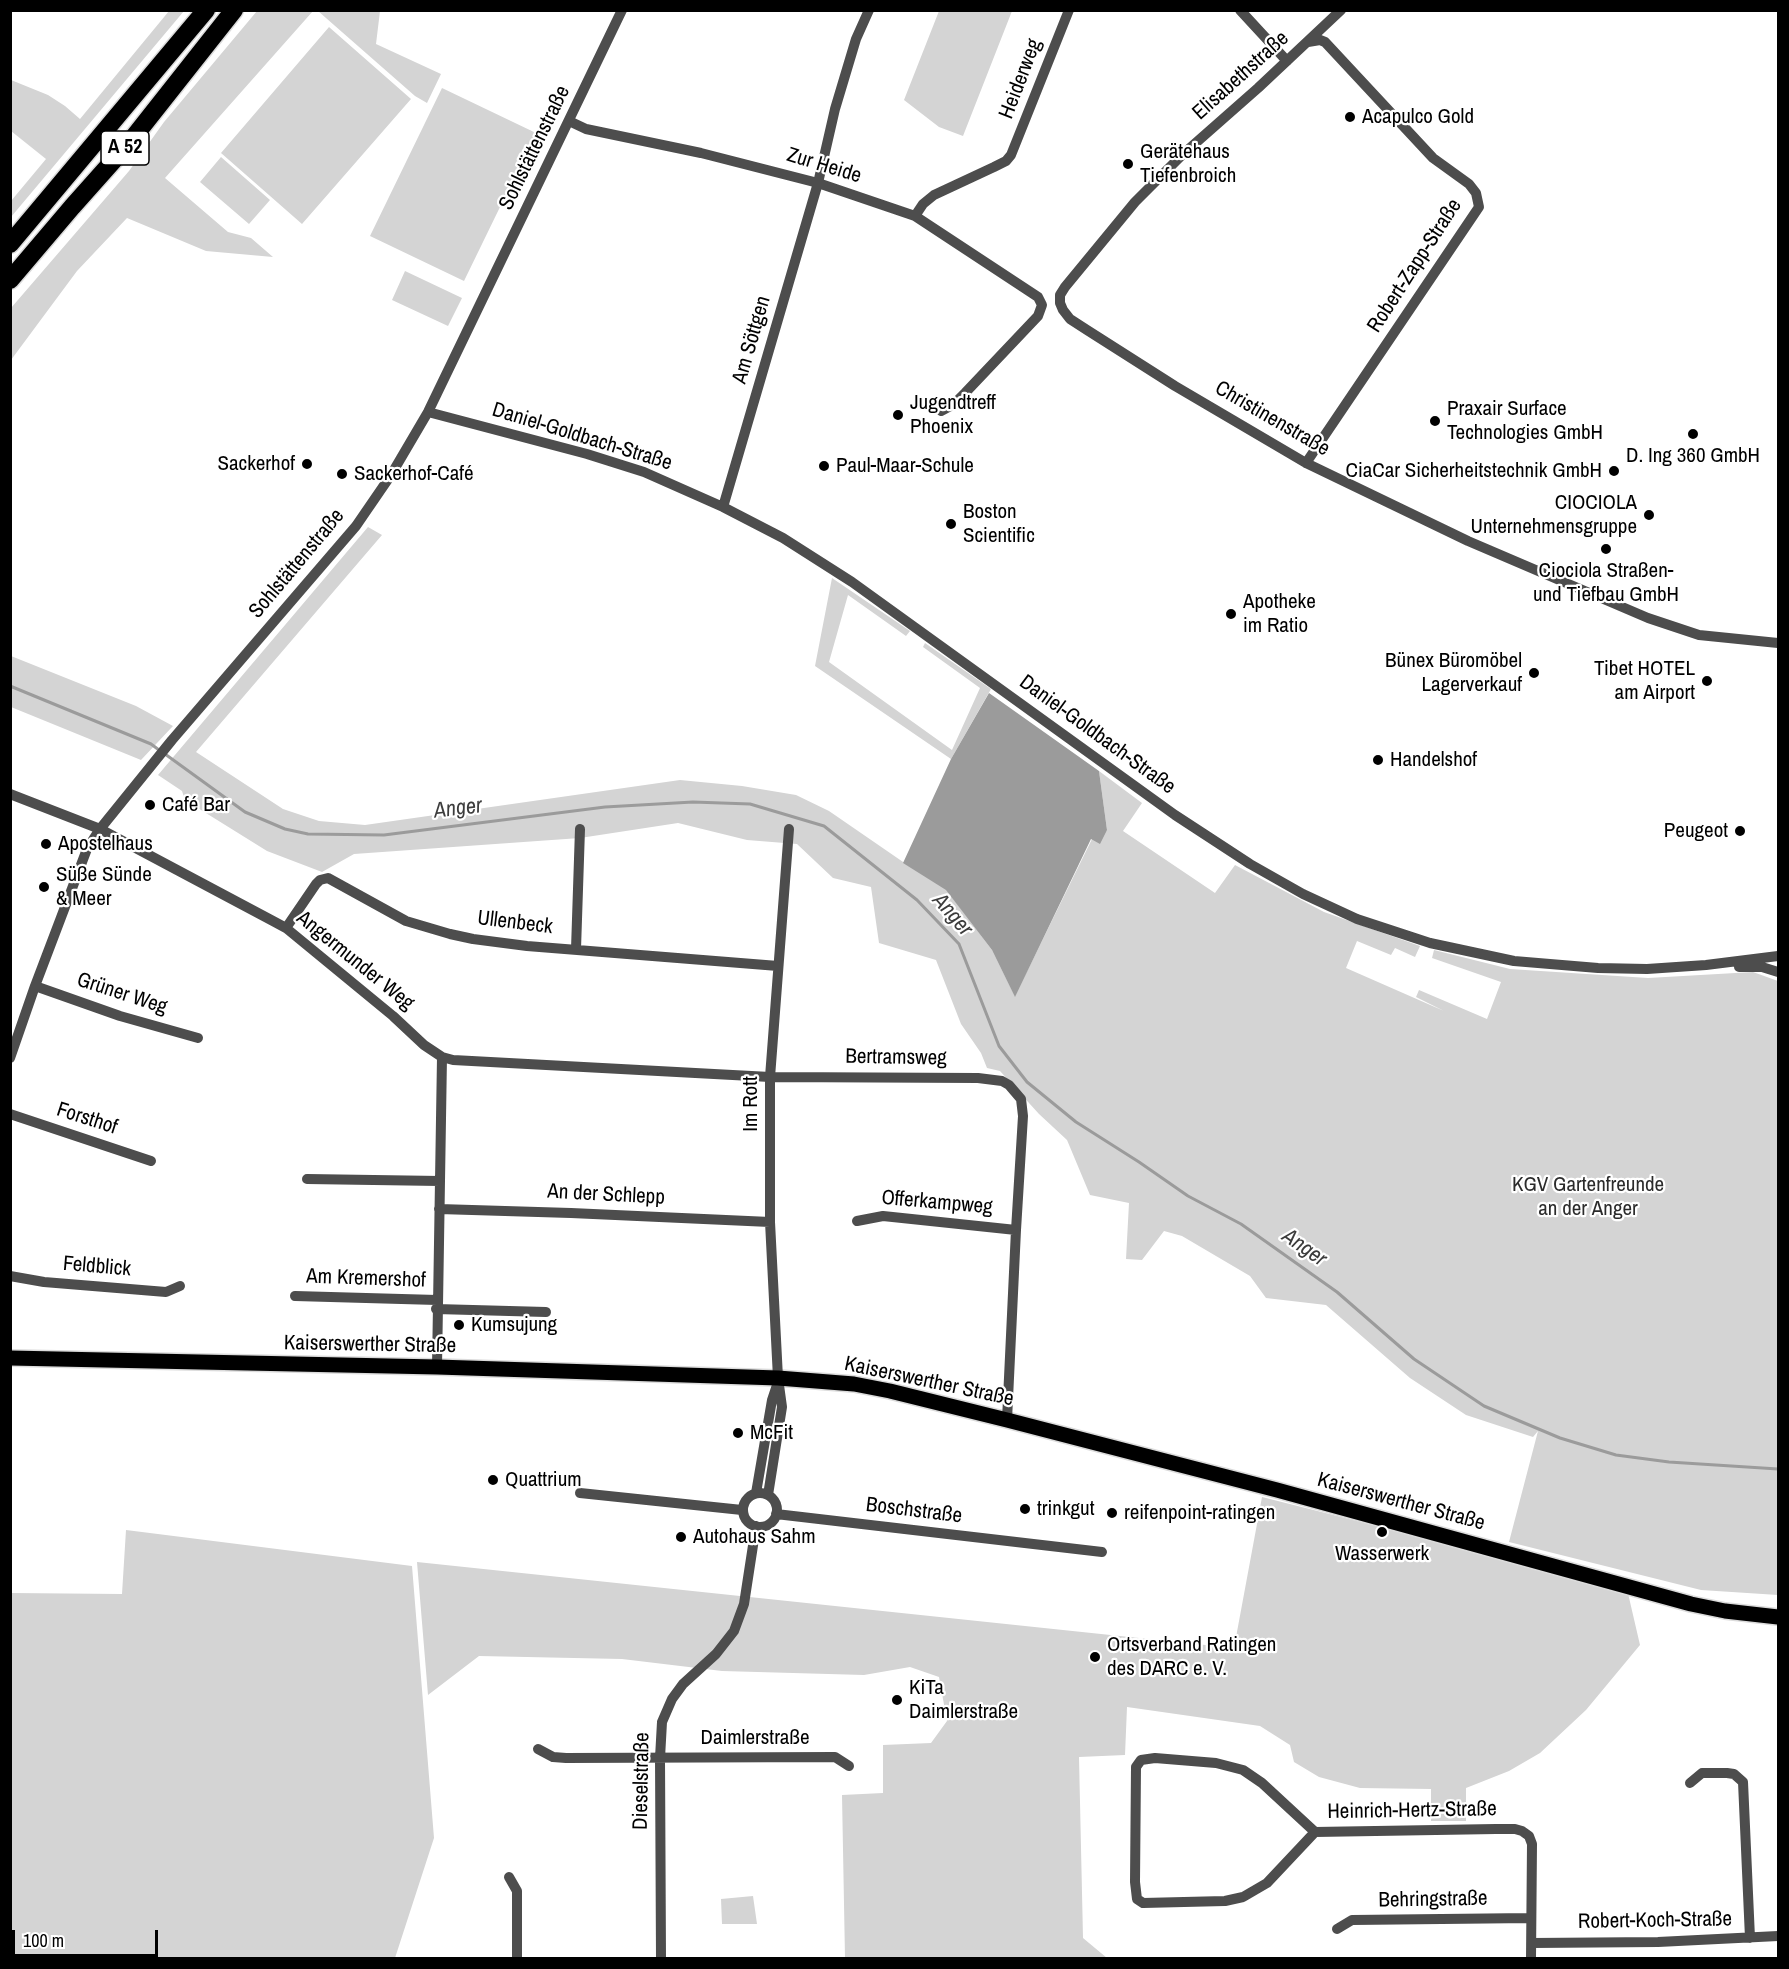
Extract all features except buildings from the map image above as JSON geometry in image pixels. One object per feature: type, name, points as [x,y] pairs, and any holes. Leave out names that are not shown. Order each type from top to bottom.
[{"type":"highway","name":"A 52","points":[[10,243],[206,10]]},
{"type":"highway","name":"A 52","points":[[10,280],[129,143],[234,10]]},
{"type":"main road","name":"Kaiserswerther Straße","points":[[10,1358],[437,1367],[778,1378],[854,1384],[1007,1420],[1277,1490],[1691,1604],[1725,1611],[1779,1617]]},
{"type":"street","name":"Sohlstättenstraße","points":[[10,1058],[87,849],[100,829],[170,743],[356,526],[391,475],[428,412],[622,10]]},
{"type":"street","name":"Am Söttgen","points":[[723,507],[818,183],[844,79],[856,39],[869,10]]},
{"type":"street","name":"Heiderweg","points":[[915,216],[923,204],[934,195],[1006,161],[1011,155],[1069,10]]},
{"type":"street","points":[[1240,10],[1287,61]]},
{"type":"street","name":"Elisabethstraße","points":[[1062,307],[1060,295],[1065,286],[1135,202],[1182,155],[1341,10]]},
{"type":"street","name":"Robert-Zapp-Straße","points":[[1306,463],[1479,207],[1476,193],[1469,184],[1433,158],[1325,42],[1315,40],[1308,42]]},
{"type":"street","name":"Zur Heide","points":[[569,121],[594,131],[701,153],[818,183],[915,216],[1038,297],[1042,305]]},
{"type":"street","points":[[941,411],[954,405],[966,393],[1038,316],[1042,305],[1062,307]]},
{"type":"street","name":"Christinenstraße","points":[[1062,307],[1070,319],[1087,330],[1175,386],[1306,463],[1468,540],[1648,618],[1699,635],[1779,643]]},
{"type":"street","name":"Daniel-Goldbach-Straße","points":[[428,412],[587,454],[644,472],[723,507],[783,538],[840,574],[1175,815],[1253,867],[1357,919],[1398,933],[1514,961],[1647,969],[1706,965],[1779,956]]},
{"type":"street","name":"Angermunder Weg","points":[[10,794],[100,829],[286,928],[393,1016],[424,1045],[442,1057]]},
{"type":"street","points":[[576,949],[580,829]]},
{"type":"street","name":"Im Rott","points":[[778,1378],[771,1222],[770,1077],[789,830]]},
{"type":"street","name":"Ullenbeck","points":[[286,928],[316,884],[328,878],[406,921],[497,943],[778,966]]},
{"type":"street","points":[[1706,965],[1716,968],[1762,967],[1779,972]]},
{"type":"street","name":"Grüner Weg","points":[[35,986],[120,1016],[198,1038]]},
{"type":"street","points":[[437,1367],[442,1057]]},
{"type":"street","name":"Bertramsweg","points":[[442,1057],[453,1060],[770,1077],[985,1078],[1002,1081],[1016,1092],[1023,1108],[1007,1420]]},
{"type":"street","name":"Forsthof","points":[[10,1114],[151,1161]]},
{"type":"street","points":[[307,1179],[440,1181]]},
{"type":"street","name":"An der Schlepp","points":[[439,1209],[771,1222]]},
{"type":"street","name":"Offerkampweg","points":[[857,1221],[883,1215],[1016,1230]]},
{"type":"street","name":"Feldblick","points":[[10,1276],[44,1282],[166,1292],[180,1286]]},
{"type":"street","name":"Am Kremershof","points":[[295,1296],[437,1305]]},
{"type":"street","points":[[437,1305],[546,1312]]},
{"type":"street","points":[[756,1493],[778,1378]]},
{"type":"street","points":[[768,1495],[782,1407],[778,1378]]},
{"type":"street","points":[[580,1493],[742,1510]]},
{"type":"street","points":[[756,1493],[768,1495],[776,1503],[776,1514],[770,1524],[756,1526],[746,1520],[742,1510],[746,1499],[756,1493]]},
{"type":"street","name":"Boschstraße","points":[[776,1514],[1102,1552]]},
{"type":"street","name":"Dieselstraße","points":[[661,1959],[660,1758],[662,1722],[672,1700],[683,1684],[722,1647],[734,1631],[744,1604],[756,1526]]},
{"type":"street","name":"Daimlerstraße","points":[[538,1749],[553,1757],[835,1757],[849,1766]]},
{"type":"street","name":"Heinrich-Hertz-Straße","points":[[1315,1832],[1267,1883],[1243,1897],[1225,1901],[1146,1904],[1140,1902],[1136,1893],[1135,1844],[1138,1762],[1155,1758],[1208,1762],[1243,1770],[1262,1783],[1315,1832],[1496,1829],[1522,1831],[1529,1836],[1532,1844],[1532,1959]]},
{"type":"street","points":[[1690,1783],[1702,1773],[1734,1774],[1743,1782],[1750,1938]]},
{"type":"street","points":[[509,1877],[517,1891],[517,1959]]},
{"type":"street","name":"Behringstraße","points":[[1337,1929],[1352,1920],[1531,1918]]},
{"type":"street","name":"Robert-Koch-Straße","points":[[1532,1943],[1659,1942],[1779,1936]]},
{"type":"green space","points":[[169,11],[184,11],[11,217],[11,201],[46,159],[11,131],[11,80],[48,95],[80,119]]},
{"type":"green space","points":[[257,11],[313,11],[165,178],[228,232],[251,238],[273,257],[206,251],[127,218],[77,271],[11,360],[11,308],[129,171],[164,122]]},
{"type":"green space","points":[[318,11],[380,11],[376,44],[441,74],[427,103],[415,96]]},
{"type":"green space","points":[[939,11],[1012,11],[963,136],[939,127],[904,100]]},
{"type":"green space","points":[[329,27],[411,99],[302,224],[221,153]]},
{"type":"green space","points":[[442,88],[536,133],[464,281],[370,236]]},
{"type":"green space","points":[[221,157],[270,200],[249,224],[200,182]]},
{"type":"green space","points":[[405,271],[462,298],[448,326],[392,300]]},
{"type":"green space","name":"KGV Gartenfreunde an der Anger","points":[[368,527],[382,535],[196,752],[283,809],[319,821],[365,825],[680,780],[742,786],[796,795],[829,811],[946,889],[992,950],[1015,996],[1092,839],[1107,830],[1099,771],[1142,803],[1123,831],[1215,893],[1235,865],[1324,912],[1420,946],[1415,957],[1395,948],[1391,955],[1357,941],[1346,968],[1444,1011],[1416,997],[1419,990],[1487,1019],[1501,982],[1432,958],[1434,950],[1510,969],[1648,978],[1753,972],[1778,981],[1778,1595],[1701,1590],[1509,1542],[1538,1431],[1533,1437],[1466,1415],[1410,1378],[1326,1305],[1266,1298],[1250,1276],[1182,1236],[1164,1231],[1142,1260],[1126,1259],[1129,1203],[1090,1195],[1067,1140],[1039,1114],[1000,1071],[987,1068],[981,1053],[961,1024],[936,960],[879,943],[871,887],[833,878],[797,844],[747,840],[678,823],[580,838],[354,854],[322,872],[267,851],[185,800],[182,791],[158,775]]},
{"type":"green space","points":[[832,578],[910,631],[906,636],[848,595],[829,662],[952,750],[980,688],[923,647],[925,643],[991,689],[951,759],[815,666]]},
{"type":"green space","points":[[11,656],[136,706],[173,726],[141,760],[11,707]]},
{"type":"green space","points":[[1262,1497],[1627,1589],[1640,1645],[1586,1710],[1540,1753],[1509,1771],[1466,1788],[1466,1821],[1431,1821],[1431,1789],[1360,1788],[1319,1777],[1294,1762],[1290,1745],[1260,1726],[1127,1707],[1125,1755],[1079,1757],[1083,1938],[1107,1958],[845,1958],[842,1795],[883,1793],[883,1745],[931,1743],[947,1721],[939,1677],[910,1667],[864,1675],[722,1671],[622,1659],[479,1656],[428,1695],[417,1562],[1234,1648]]},
{"type":"green space","points":[[126,1530],[412,1566],[434,1838],[395,1958],[11,1958],[11,1593],[122,1594]]},
{"type":"green space","points":[[753,1896],[757,1924],[722,1924],[721,1899]]},
{"type":"shaded area","points":[[989,693],[1099,771],[1107,830],[1100,844],[1091,839],[1015,997],[992,950],[946,890],[903,863],[951,759]]},
{"type":"waterway","name":"Anger","points":[[10,686],[151,744],[159,750]]},
{"type":"waterway","name":"Anger","points":[[165,754],[245,812],[285,829],[308,834],[384,835],[605,807],[693,802],[750,804],[824,826],[917,900],[959,944],[999,1046],[1027,1082],[1076,1122],[1188,1196],[1241,1224],[1337,1292],[1414,1359],[1484,1406],[1560,1438],[1616,1455],[1669,1462],[1778,1469]]},
{"type":"place","name":"Acapulco Gold","points":[[1350,117]]},
{"type":"place","name":"Gerätehaus Tiefenbroich","points":[[1128,164]]},
{"type":"place","name":"Jugendtreff Phoenix","points":[[898,415]]},
{"type":"place","name":"Praxair Surface Technologies GmbH","points":[[1435,421]]},
{"type":"place","name":"D. Ing 360 GmbH","points":[[1693,434]]},
{"type":"place","name":"Sackerhof","points":[[307,464]]},
{"type":"place","name":"Paul-Maar-Schule","points":[[824,466]]},
{"type":"place","name":"CiaCar Sicherheitstechnik GmbH","points":[[1614,471]]},
{"type":"place","name":"Sackerhof-Café","points":[[342,474]]},
{"type":"place","name":"CIOCIOLA Unternehmensgruppe","points":[[1649,515]]},
{"type":"place","name":"Boston Scientific","points":[[951,524]]},
{"type":"place","name":"Ciociola Straßen- und Tiefbau GmbH","points":[[1606,549]]},
{"type":"place","name":"Apotheke im Ratio","points":[[1231,614]]},
{"type":"place","name":"Bünex Büromöbel Lagerverkauf","points":[[1534,673]]},
{"type":"place","name":"Tibet HOTEL am Airport","points":[[1707,681]]},
{"type":"place","name":"Handelshof","points":[[1378,760]]},
{"type":"place","name":"Café Bar","points":[[150,805]]},
{"type":"place","name":"Peugeot","points":[[1740,831]]},
{"type":"place","name":"Apostelhaus","points":[[46,844]]},
{"type":"place","name":"Süße Sünde & Meer","points":[[44,887]]},
{"type":"place","name":"Kumsujung","points":[[459,1325]]},
{"type":"place","name":"McFit","points":[[738,1433]]},
{"type":"place","name":"Quattrium","points":[[493,1480]]},
{"type":"place","name":"trinkgut","points":[[1025,1509]]},
{"type":"place","name":"reifenpoint-ratingen","points":[[1112,1513]]},
{"type":"place","name":"Wasserwerk","points":[[1382,1532]]},
{"type":"place","name":"Autohaus Sahm","points":[[681,1537]]},
{"type":"place","name":"Ortsverband Ratingen des DARC e. V.","points":[[1095,1657]]},
{"type":"place","name":"KiTa Daimlerstraße","points":[[897,1700]]}]
